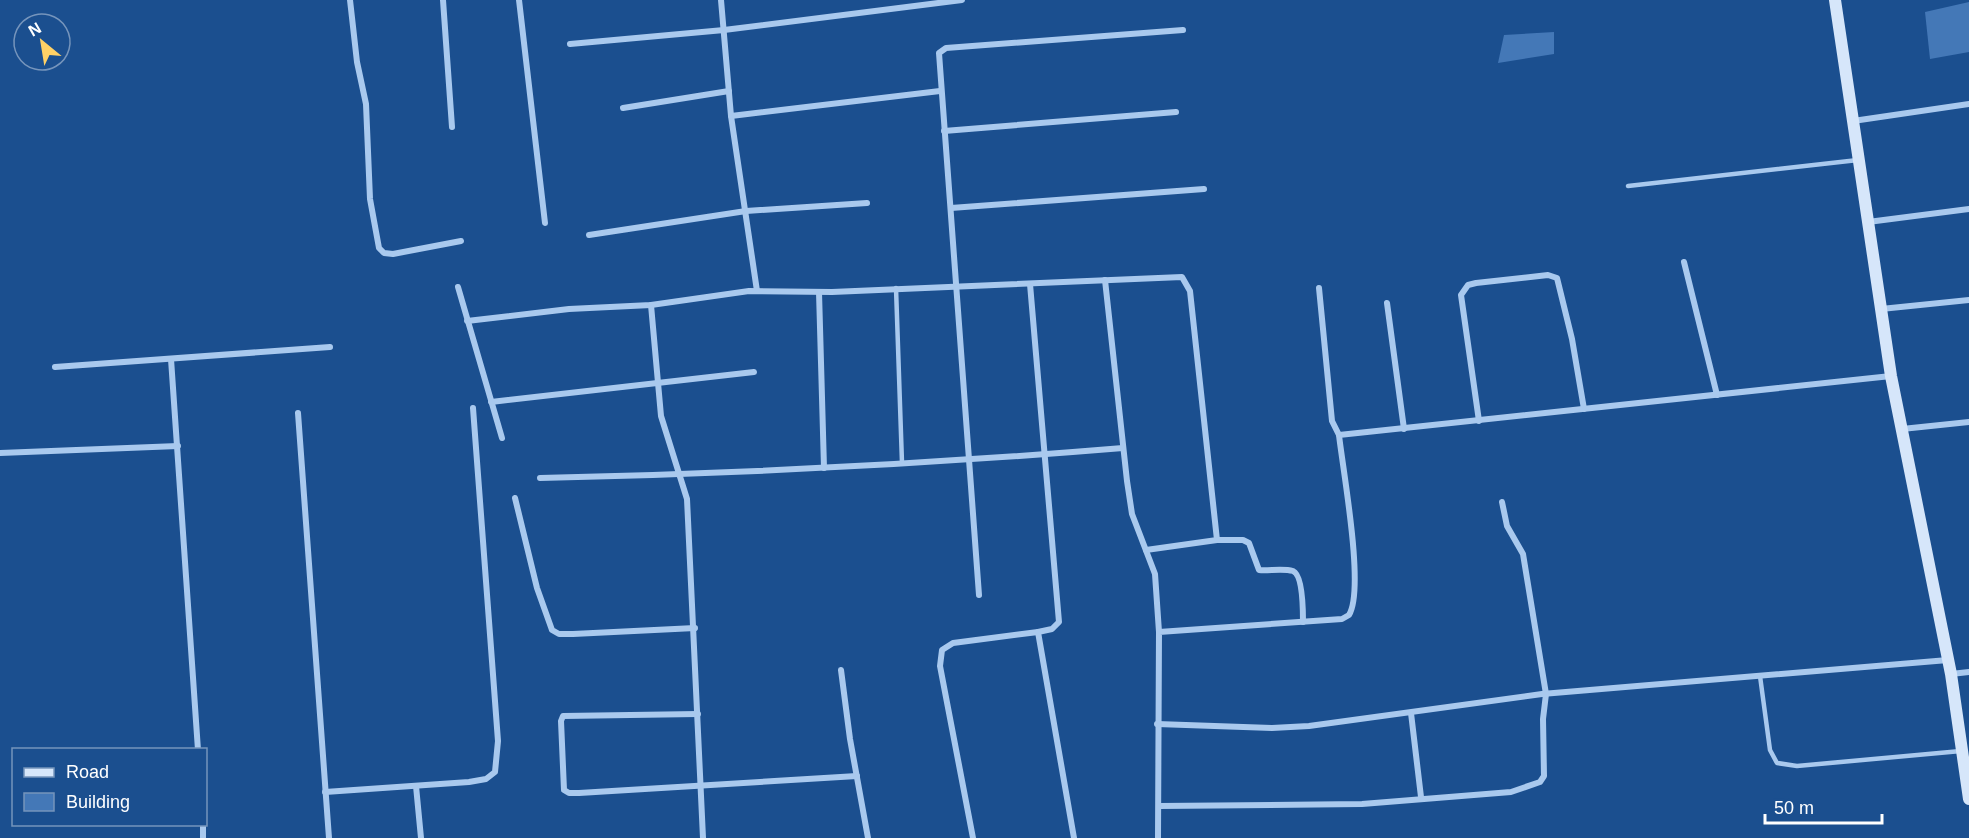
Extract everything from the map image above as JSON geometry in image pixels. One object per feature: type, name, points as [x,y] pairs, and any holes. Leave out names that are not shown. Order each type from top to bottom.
[{"type":"street","points":[[350,0],[357,62],[366,104],[370,199],[379,248],[384,253],[393,254],[461,241]]},
{"type":"street","points":[[442,0],[452,127]]},
{"type":"street","points":[[519,0],[545,223]]},
{"type":"street","points":[[721,0],[731,116],[757,291]]},
{"type":"street","points":[[570,44],[724,30],[962,0]]},
{"type":"street","points":[[1835,0],[1892,376],[1951,675],[1969,798]]},
{"type":"street","points":[[979,595],[939,53],[946,48],[1183,30]]},
{"type":"street","points":[[624,108],[729,91]]},
{"type":"street","points":[[731,116],[940,91]]},
{"type":"street","points":[[1853,121],[1969,104]]},
{"type":"street","points":[[944,130],[1176,112]]},
{"type":"street","points":[[951,208],[1204,189]]},
{"type":"street","points":[[589,235],[746,212],[867,203]]},
{"type":"street","points":[[1868,222],[1969,208]]},
{"type":"street","points":[[1684,262],[1717,395]]},
{"type":"street","points":[[1479,421],[1461,295],[1464,288],[1476,283],[1548,275],[1557,278],[1572,339],[1584,410]]},
{"type":"street","points":[[466,321],[569,309],[651,305],[757,291],[819,292],[1182,277],[1188,284],[1203,400],[1217,540]]},
{"type":"street","points":[[1106,280],[1132,514],[1155,574],[1159,632],[1158,838]]},
{"type":"street","points":[[973,838],[940,666],[942,650],[953,643],[1052,629],[1059,622],[1030,284]]},
{"type":"street","points":[[458,287],[466,321],[502,438]]},
{"type":"street","points":[[1159,632],[1342,619],[1349,615],[1356,597],[1339,435],[1332,421],[1319,288]]},
{"type":"street","points":[[819,292],[824,468]]},
{"type":"street","points":[[1881,309],[1969,300]]},
{"type":"street","points":[[1387,303],[1404,429]]},
{"type":"street","points":[[651,305],[661,416],[682,475],[687,499],[695,628],[703,838]]},
{"type":"street","points":[[55,367],[330,347]]},
{"type":"street","points":[[171,359],[198,748]]},
{"type":"street","points":[[491,402],[658,381],[754,372]]},
{"type":"street","points":[[1339,435],[1892,376]]},
{"type":"street","points":[[325,792],[469,782],[486,779],[495,772],[498,741],[473,408]]},
{"type":"street","points":[[298,413],[329,838]]},
{"type":"street","points":[[1902,429],[1969,422]]},
{"type":"street","points":[[0,453],[178,446]]},
{"type":"street","points":[[540,478],[682,475],[902,464],[1123,448]]},
{"type":"street","points":[[515,498],[537,588],[552,630],[559,634],[573,634],[695,628]]},
{"type":"street","points":[[1158,806],[1362,804],[1421,797],[1511,792],[1540,782],[1544,776],[1543,719],[1546,694],[1523,554],[1507,526],[1502,502]]},
{"type":"street","points":[[1146,550],[1217,540],[1243,540],[1253,549],[1259,570],[1294,572],[1300,584],[1304,622]]},
{"type":"street","points":[[1038,632],[1074,838]]},
{"type":"street","points":[[1157,724],[1272,728],[1309,726],[1546,694],[1948,660]]},
{"type":"street","points":[[841,670],[868,838]]},
{"type":"street","points":[[1951,675],[1969,672]]},
{"type":"street","points":[[1411,713],[1421,797]]},
{"type":"street","points":[[698,714],[563,716],[561,721],[562,785],[569,793],[857,776]]},
{"type":"street","points":[[416,786],[421,838]]},
{"type":"lane","points":[[1628,186],[1859,160]]},
{"type":"lane","points":[[896,288],[902,464]]},
{"type":"lane","points":[[1760,676],[1770,750],[1777,763],[1797,766],[1961,751]]},
{"type":"building","points":[[1969,2],[1969,52],[1930,59],[1925,12]]},
{"type":"building","points":[[1554,32],[1554,54],[1498,63],[1504,35]]}]
